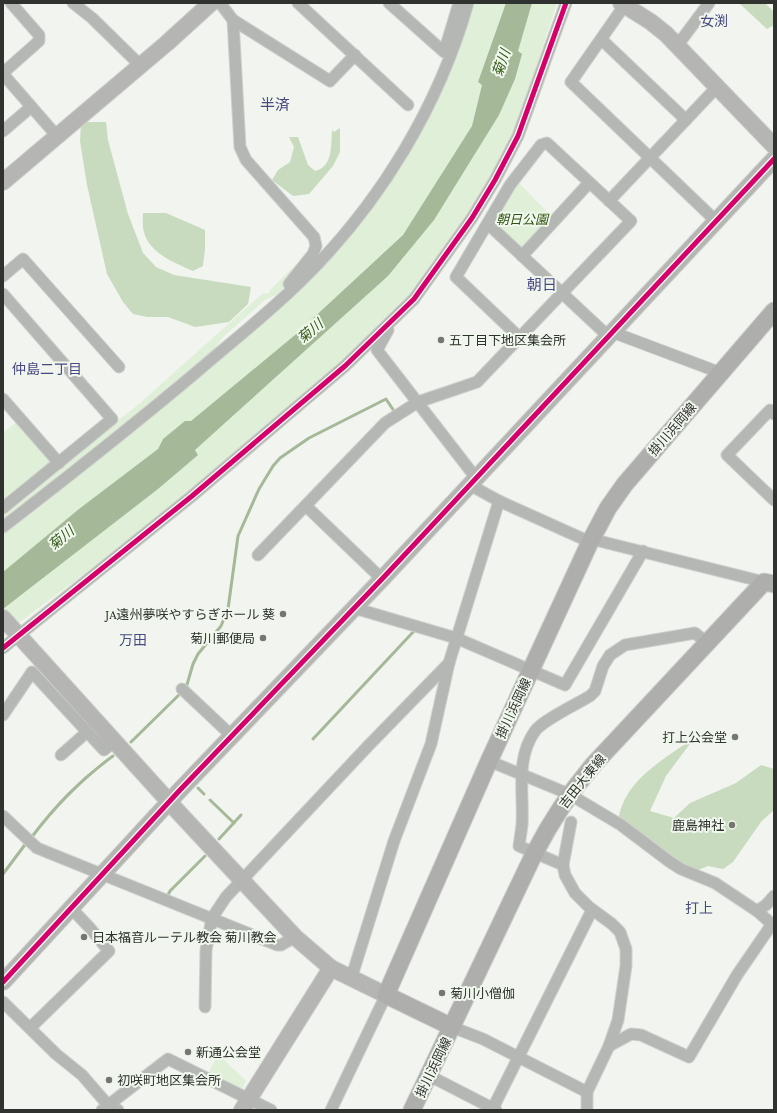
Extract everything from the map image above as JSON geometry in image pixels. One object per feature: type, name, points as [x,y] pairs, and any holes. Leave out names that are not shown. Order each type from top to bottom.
[{"type":"main road","name":"掛川浜岡線","points":[[412,1110],[452,1027],[386,995],[489,761],[591,540],[608,508],[625,484],[773,313]]},
{"type":"main road","name":"吉田大東線","points":[[452,1027],[544,834],[569,794],[594,764],[707,643],[771,579]]},
{"type":"street","points":[[11,3],[39,35],[39,41],[3,74],[56,135]]},
{"type":"street","points":[[73,3],[92,18],[140,65]]},
{"type":"street","points":[[3,182],[211,3]]},
{"type":"street","points":[[220,3],[233,20],[330,81],[355,55]]},
{"type":"street","points":[[389,3],[444,52]]},
{"type":"street","points":[[409,141],[411,127],[444,52],[459,3]]},
{"type":"street","points":[[3,527],[169,395],[274,306],[305,277],[333,246],[364,208],[399,158],[424,115],[447,66],[468,3]]},
{"type":"street","points":[[3,648],[17,633],[192,496],[345,366],[396,318],[419,293],[472,218],[496,180],[518,136],[566,3]]},
{"type":"street","points":[[677,46],[709,3]]},
{"type":"street","points":[[716,221],[571,82],[602,40],[623,4],[651,22],[677,46],[774,146]]},
{"type":"street","points":[[305,5],[408,105]]},
{"type":"street","points":[[233,20],[240,147],[246,160],[314,237],[316,246],[313,254],[287,286],[274,306]]},
{"type":"street","points":[[602,40],[686,120]]},
{"type":"street","points":[[609,201],[717,87]]},
{"type":"street","points":[[3,131],[31,106]]},
{"type":"street","points":[[258,555],[385,423],[418,402],[477,382],[520,338],[631,221],[547,143],[541,145],[510,185],[456,277],[520,338]]},
{"type":"street","points":[[3,982],[102,873],[382,579],[774,159]]},
{"type":"street","points":[[522,256],[589,183]]},
{"type":"street","points":[[488,224],[610,334],[721,373]]},
{"type":"street","points":[[3,276],[23,259],[119,367]]},
{"type":"street","points":[[3,294],[112,419],[4,506]]},
{"type":"street","points":[[396,318],[377,350],[418,402],[473,481],[499,501],[591,540],[771,579]]},
{"type":"street","points":[[3,399],[59,463]]},
{"type":"street","points":[[774,414],[770,410],[727,456],[774,500]]},
{"type":"street","points":[[351,979],[394,841],[431,744],[449,663],[499,501]]},
{"type":"street","points":[[306,506],[382,579]]},
{"type":"street","points":[[354,608],[456,638],[564,685],[643,551]]},
{"type":"street","points":[[3,618],[295,937],[331,968],[386,995],[331,1110]]},
{"type":"street","points":[[563,865],[534,854],[519,846],[522,825],[521,775],[526,752],[535,731],[543,724],[590,696],[595,691],[603,666],[610,655],[625,645],[690,633],[696,633],[707,643]]},
{"type":"street","points":[[205,1007],[206,950],[212,918],[226,897],[369,745],[449,663]]},
{"type":"street","points":[[3,715],[32,672],[104,750],[120,747]]},
{"type":"street","points":[[184,691],[232,736]]},
{"type":"street","points":[[62,755],[87,732]]},
{"type":"street","points":[[489,761],[569,794],[621,825],[660,856],[681,869],[716,883],[757,911],[773,925],[737,974],[689,1057],[641,1035],[631,1034],[608,1046]]},
{"type":"street","points":[[3,816],[37,848],[277,945],[281,945],[295,937]]},
{"type":"street","points":[[571,822],[563,865],[565,875],[575,892],[592,910],[612,924],[620,932],[626,949],[626,966],[618,1020],[587,1092],[586,1110]]},
{"type":"street","points":[[757,911],[766,905],[774,896]]},
{"type":"street","points":[[30,1028],[109,951],[71,908]]},
{"type":"street","points":[[428,1075],[494,1110],[592,910]]},
{"type":"street","points":[[245,1104],[331,968]]},
{"type":"street","points":[[3,1002],[56,1054],[82,1076],[105,1107],[118,1110]]},
{"type":"street","points":[[452,1027],[482,1039],[587,1092]]},
{"type":"street","points":[[105,1107],[168,1059],[245,1104],[271,1110]]},
{"type":"green space","points":[[472,3],[557,3],[506,160],[389,324],[212,479],[21,621],[3,637],[3,531],[196,375],[320,270],[380,191],[425,125]]},
{"type":"green space","name":"朝日公園","points":[[517,181],[553,218],[523,251],[494,225]]},
{"type":"green space","points":[[312,249],[305,262],[278,294],[265,300],[223,337],[214,349],[214,353],[3,524],[3,511],[139,404],[262,294],[269,293],[270,290]]},
{"type":"green space","points":[[18,421],[54,463],[7,500],[3,499],[3,433]]},
{"type":"green space","points":[[218,1054],[246,1081],[239,1090],[208,1074]]},
{"type":"shaded area","points":[[739,3],[765,3],[774,12],[774,25],[767,29]]},
{"type":"shaded area","points":[[81,122],[106,122],[108,140],[128,214],[143,253],[156,267],[174,275],[251,287],[248,304],[229,322],[195,327],[168,317],[147,317],[133,314],[123,302],[107,274],[87,185],[80,141]]},
{"type":"shaded area","points":[[340,128],[340,152],[333,166],[309,194],[293,196],[272,180],[278,170],[290,162],[294,147],[289,137],[298,137],[308,165],[315,171],[321,169],[328,160],[331,149],[332,130],[334,132]]},
{"type":"shaded area","points":[[143,213],[166,213],[205,230],[203,266],[193,271],[171,261],[151,246],[144,232]]},
{"type":"shaded area","points":[[695,737],[666,776],[650,811],[674,818],[690,803],[736,783],[761,765],[774,769],[774,810],[761,822],[733,862],[723,869],[708,866],[691,873],[670,862],[619,816],[623,803],[639,780],[649,770]]},
{"type":"water","name":"菊川","points":[[506,3],[532,3],[518,51],[522,54],[515,79],[499,115],[434,220],[388,276],[195,450],[198,455],[158,489],[3,609],[3,572],[79,509],[158,449],[163,439],[185,421],[191,421],[295,335],[403,235],[472,126],[482,85],[478,82]]},
{"type":"waterway","points":[[131,742],[186,688],[193,664],[198,654],[221,626],[228,609],[238,536],[259,489],[273,466],[280,458],[309,438],[386,399],[394,411]]},
{"type":"waterway","points":[[313,739],[415,630]]},
{"type":"waterway","points":[[31,838],[69,794],[90,774],[113,756]]},
{"type":"waterway","points":[[198,788],[204,794]]},
{"type":"waterway","points":[[210,800],[234,823]]},
{"type":"waterway","points":[[219,839],[241,815]]},
{"type":"waterway","points":[[3,874],[27,842]]},
{"type":"waterway","points":[[167,897],[170,891],[205,856]]},
{"type":"cycle path","points":[[3,648],[192,496],[345,366],[414,299],[472,218],[495,180],[518,136],[566,3]]},
{"type":"cycle path","points":[[3,982],[180,790],[382,579],[774,159]]},
{"type":"place","name":"五丁目下地区集会所","points":[[441,340]]},
{"type":"place","name":"JA遠州夢咲やすらぎホール 葵","points":[[283,614]]},
{"type":"place","name":"菊川郵便局","points":[[263,638]]},
{"type":"place","name":"打上公会堂","points":[[735,737]]},
{"type":"place","name":"鹿島神社","points":[[732,825]]},
{"type":"place","name":"日本福音ルーテル教会 菊川教会","points":[[84,937]]},
{"type":"place","name":"菊川小僧伽","points":[[442,993]]},
{"type":"place","name":"新通公会堂","points":[[188,1052]]},
{"type":"place","name":"初咲町地区集会所","points":[[109,1080]]},
{"type":"district","name":"女渕","points":[[714,21]]},
{"type":"district","name":"半済","points":[[275,105]]},
{"type":"district","name":"朝日","points":[[542,285]]},
{"type":"district","name":"仲島二丁目","points":[[47,369]]},
{"type":"district","name":"万田","points":[[133,640]]},
{"type":"district","name":"打上","points":[[699,908]]}]
